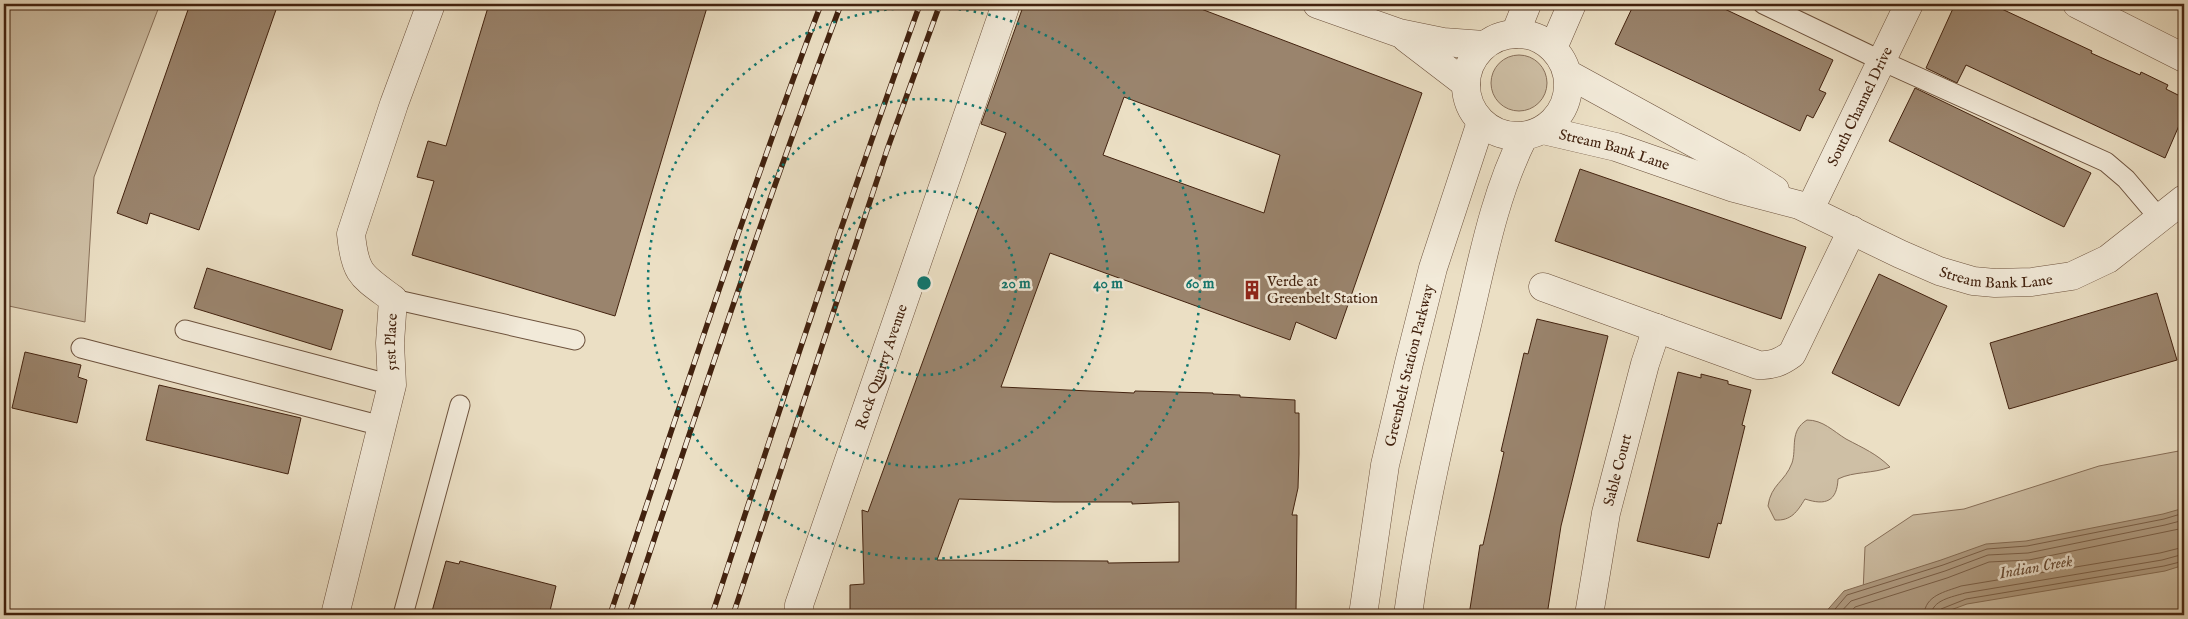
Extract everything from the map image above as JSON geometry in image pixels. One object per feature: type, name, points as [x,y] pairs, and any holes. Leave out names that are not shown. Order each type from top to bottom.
[{"type":"street","name":"51st Place","points":[[337,615],[392,385],[390,343],[393,299],[361,275],[353,254],[351,234],[394,104],[431,4]]},
{"type":"street","name":"Rock Quarry Avenue","points":[[799,615],[799,605],[1006,4]]},
{"type":"street","points":[[1317,4],[1399,33],[1443,42],[1484,45]]},
{"type":"street","points":[[1515,34],[1527,4]]},
{"type":"street","points":[[1553,48],[1572,4]]},
{"type":"street","name":"South Channel Drive","points":[[1805,207],[1882,61],[1909,4]]},
{"type":"street","points":[[2077,4],[2183,54]]},
{"type":"street","points":[[1399,33],[1466,84]]},
{"type":"street","points":[[1408,615],[1421,526],[1431,479],[1498,201],[1516,152],[1533,133],[1557,118],[1566,102],[1569,84],[1563,60],[1553,48],[1536,37],[1515,34],[1494,39],[1484,45],[1471,63],[1466,84],[1469,104],[1481,122],[1501,134],[1533,133]]},
{"type":"street","name":"Stream Bank Lane","points":[[1568,74],[1805,207],[1900,254],[1939,271],[1973,281],[1995,284],[2032,282],[2072,276],[2108,259],[2184,199]]},
{"type":"street","name":"Greenbelt Station Parkway","points":[[1363,615],[1385,465],[1409,363],[1433,268],[1481,122]]},
{"type":"street","name":"Stream Bank Lane","points":[[1533,133],[1616,147],[1734,188],[1805,207]]},
{"type":"street","points":[[1543,287],[1758,365],[1769,366],[1781,362],[1792,354],[1852,230]]},
{"type":"street","name":"Sable Court","points":[[1589,615],[1606,513],[1657,328]]},
{"type":"lane","points":[[1763,4],[1882,61],[2106,162],[2126,179],[2160,218]]},
{"type":"lane","points":[[393,299],[575,340]]},
{"type":"lane","points":[[185,330],[392,385]]},
{"type":"lane","points":[[81,348],[382,426]]},
{"type":"lane","points":[[402,615],[460,405]]},
{"type":"shaded area","points":[[4,4],[160,4],[94,177],[85,322],[4,305]]},
{"type":"shaded area","points":[[1519,55],[1530,57],[1539,63],[1545,72],[1547,83],[1545,94],[1539,103],[1530,109],[1519,111],[1508,109],[1499,103],[1493,94],[1491,83],[1493,72],[1499,63],[1508,57]]},
{"type":"shaded area","points":[[1807,420],[1813,420],[1828,426],[1846,439],[1875,455],[1890,467],[1844,476],[1838,479],[1833,497],[1829,500],[1819,502],[1805,499],[1793,515],[1785,519],[1775,520],[1768,506],[1770,499],[1792,463],[1796,434],[1801,424]]},
{"type":"shaded area","points":[[2184,450],[2184,615],[1862,615],[1865,547],[1913,515],[1964,509],[2099,466]]},
{"type":"water","name":"Indian Creek","points":[[2184,508],[2184,565],[2165,571],[1967,604],[1937,615],[1823,615],[1844,591],[1986,544],[2026,541],[2163,514]]},
{"type":"building","points":[[190,4],[278,4],[199,230],[150,213],[147,224],[117,213]]},
{"type":"building","points":[[489,4],[708,4],[615,316],[412,255],[434,181],[417,177],[428,141],[446,146]]},
{"type":"building","name":"Verde at Greenbelt Station","points":[[1024,4],[1188,4],[1422,93],[1336,339],[1296,322],[1290,340],[1050,253],[1001,387],[1134,393],[1135,391],[1213,393],[1240,395],[1240,397],[1295,400],[1295,413],[1299,413],[1299,454],[1298,488],[1292,515],[1297,515],[1296,612],[1292,611],[1292,615],[850,615],[850,585],[864,584],[862,510],[868,512],[1006,133],[981,124]],"holes":[[[1124,97],[1280,155],[1264,213],[1103,155]],[[959,499],[1132,502],[1132,504],[1179,502],[1179,562],[1108,563],[1108,561],[937,560]]]},
{"type":"building","points":[[1634,4],[1714,4],[1833,60],[1819,90],[1826,93],[1813,118],[1807,115],[1800,131],[1615,44]]},
{"type":"building","points":[[1955,4],[1991,4],[2092,51],[2091,53],[2140,75],[2141,72],[2168,85],[2166,89],[2184,98],[2184,114],[2165,158],[1966,65],[1957,83],[1926,68]]},
{"type":"building","points":[[1915,88],[2091,173],[2064,227],[1889,141]]},
{"type":"building","points":[[1580,169],[1806,247],[1781,319],[1555,241]]},
{"type":"building","points":[[207,268],[343,310],[331,350],[194,308]]},
{"type":"building","points":[[1879,274],[1947,306],[1899,406],[1832,373]]},
{"type":"building","points":[[2157,293],[2177,360],[2009,409],[1990,343]]},
{"type":"building","points":[[1537,319],[1608,336],[1561,526],[1547,615],[1469,615],[1480,545],[1483,545],[1504,452],[1501,451],[1524,353],[1528,354]]},
{"type":"building","points":[[25,352],[81,365],[78,377],[87,380],[77,423],[12,408]]},
{"type":"building","points":[[1678,372],[1701,378],[1701,374],[1728,381],[1728,384],[1751,390],[1742,425],[1745,426],[1721,524],[1718,523],[1709,558],[1637,541]]},
{"type":"building","points":[[159,385],[301,418],[288,474],[146,440]]},
{"type":"building","points":[[446,561],[459,564],[460,561],[556,586],[549,615],[431,615]]},
{"type":"railway","points":[[610,615],[739,232],[821,4]]},
{"type":"railway","points":[[629,615],[758,232],[841,4]]},
{"type":"railway","points":[[712,615],[814,308],[920,4]]},
{"type":"railway","points":[[733,615],[887,150],[940,4]]},
{"type":"place","name":"Verde at Greenbelt Station","points":[[1252,290]]}]
